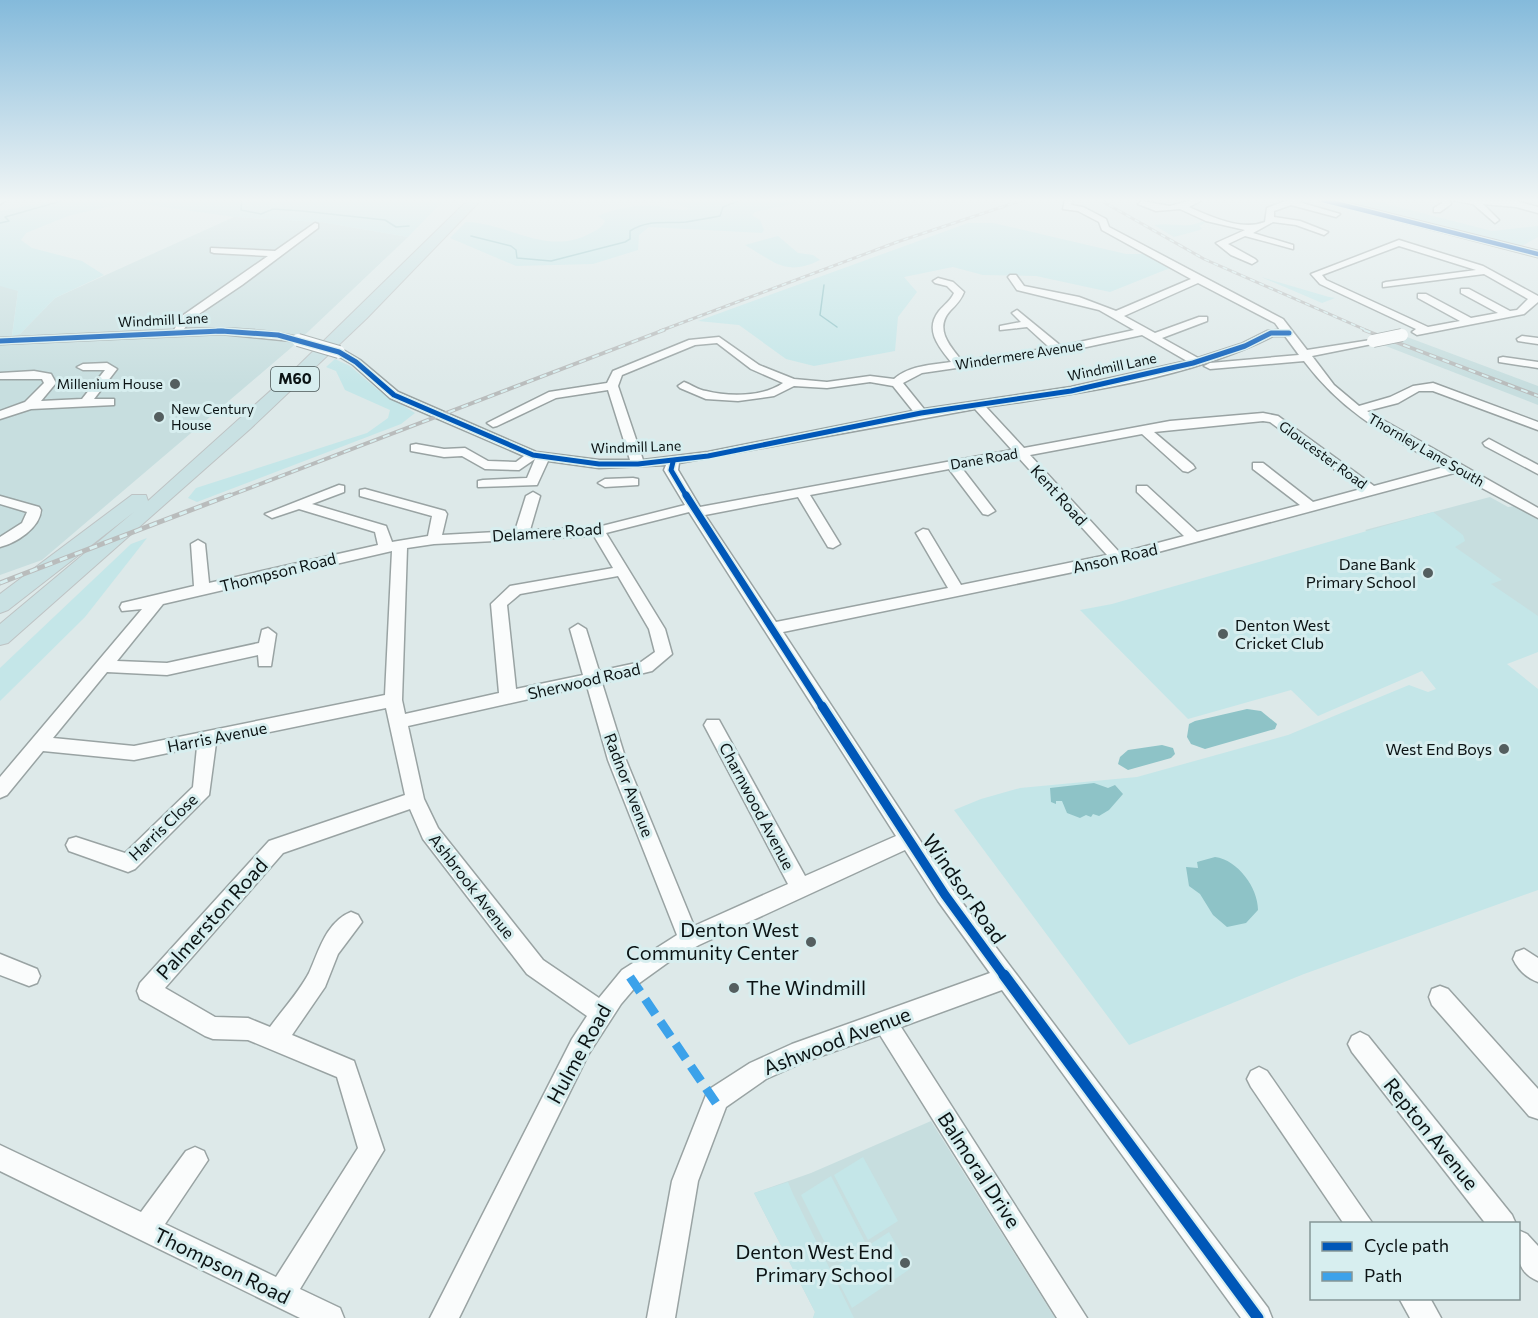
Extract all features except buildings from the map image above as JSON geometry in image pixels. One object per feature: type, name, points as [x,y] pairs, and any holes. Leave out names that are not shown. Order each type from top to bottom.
[{"type":"highway","name":"M60","points":[[0,617],[160,483],[276,380],[400,262]]},
{"type":"highway","name":"M60","points":[[0,637],[105,548],[339,338],[414,262]]},
{"type":"highway","name":"M60","points":[[0,605],[160,483]]},
{"type":"highway","name":"M60","points":[[0,652],[50,606],[105,548]]},
{"type":"street","points":[[177,333],[186,318],[239,283],[266,262]]},
{"type":"street","name":"Thornley Lane South","points":[[1164,262],[1276,319],[1330,387],[1357,410],[1394,434],[1536,510]]},
{"type":"street","points":[[1349,262],[1316,274],[1323,282],[1426,330]]},
{"type":"street","points":[[1210,366],[1304,356],[1520,312],[1535,302],[1487,271],[1457,262]]},
{"type":"street","points":[[1386,285],[1487,271]]},
{"type":"street","points":[[1011,279],[1021,288],[1075,298],[1116,315],[1197,362]]},
{"type":"street","points":[[1116,315],[1200,279]]},
{"type":"street","points":[[946,282],[959,295],[939,317],[937,332],[960,365]]},
{"type":"street","points":[[1465,291],[1508,314]]},
{"type":"street","points":[[1422,296],[1470,322]]},
{"type":"street","points":[[1017,313],[1059,350]]},
{"type":"street","name":"Windermere Avenue","points":[[897,383],[910,372],[1149,334],[1203,319]]},
{"type":"street","points":[[1004,328],[1028,324]]},
{"type":"street","name":"Windmill Lane","points":[[0,341],[254,332],[298,340],[339,352],[356,362],[394,395],[419,408],[545,459],[632,464],[673,462],[756,448],[921,413],[1071,391],[1197,362],[1245,346],[1271,333],[1289,333]]},
{"type":"street","points":[[1522,339],[1538,341]]},
{"type":"street","points":[[605,483],[627,482],[632,464],[612,386],[617,373],[693,342],[710,340],[729,346],[755,367],[792,382],[827,385],[870,379],[897,383],[921,413]]},
{"type":"street","points":[[1503,360],[1538,365]]},
{"type":"street","points":[[82,367],[107,366],[111,369],[86,402]]},
{"type":"street","points":[[0,376],[34,374],[47,376],[50,383],[30,405],[14,413],[0,415]]},
{"type":"street","points":[[684,386],[692,394],[706,396],[758,396],[771,393],[792,382]]},
{"type":"street","points":[[494,423],[553,395],[612,386]]},
{"type":"street","points":[[1357,410],[1394,400],[1417,388],[1433,387],[1538,426]]},
{"type":"street","points":[[30,405],[110,402]]},
{"type":"street","name":"Kent Road","points":[[977,404],[1117,558]]},
{"type":"street","name":"Dane Road","points":[[695,510],[1145,430],[1257,417],[1274,419]]},
{"type":"street","name":"Gloucester Road","points":[[1274,419],[1373,491]]},
{"type":"street","points":[[1145,430],[1188,468]]},
{"type":"street","points":[[1489,443],[1538,470]]},
{"type":"street","points":[[416,448],[444,453],[465,452],[485,465],[519,466],[545,459]]},
{"type":"street","points":[[483,484],[532,482],[545,459]]},
{"type":"street","name":"Windsor Road","points":[[673,462],[671,470],[695,510],[770,629],[945,895],[1258,1318]]},
{"type":"street","points":[[952,464],[988,511]]},
{"type":"street","points":[[1258,466],[1313,508]]},
{"type":"street","name":"Anson Road","points":[[770,629],[1117,558],[1313,508],[1456,468]]},
{"type":"street","points":[[272,514],[339,489]]},
{"type":"street","points":[[1142,489],[1194,538]]},
{"type":"street","points":[[801,492],[833,544]]},
{"type":"street","points":[[365,493],[440,514],[434,540]]},
{"type":"street","points":[[521,535],[533,496]]},
{"type":"street","points":[[0,500],[33,510],[35,514],[31,522],[0,543]]},
{"type":"street","points":[[299,504],[381,530],[393,546]]},
{"type":"street","name":"Delamere Road","points":[[393,546],[434,540],[598,531],[695,510]]},
{"type":"street","name":"Sherwood Road","points":[[397,722],[646,667],[664,654],[657,629],[598,531]]},
{"type":"street","points":[[923,533],[958,592]]},
{"type":"street","points":[[198,544],[202,590]]},
{"type":"street","name":"Thompson Road","points":[[128,607],[311,563],[393,546]]},
{"type":"street","name":"Ashbrook Avenue","points":[[393,546],[393,700],[415,800],[430,833],[535,967],[600,1012]]},
{"type":"street","points":[[508,698],[499,604],[515,590],[621,571]]},
{"type":"street","points":[[0,790],[156,602]]},
{"type":"street","name":"Radnor Avenue","points":[[578,629],[591,680],[617,760],[686,932],[691,938]]},
{"type":"street","points":[[103,666],[167,669],[266,648]]},
{"type":"street","name":"Harris Avenue","points":[[38,744],[134,753],[393,700]]},
{"type":"street","name":"Charnwood Avenue","points":[[713,725],[801,888]]},
{"type":"street","name":"Harris Close","points":[[76,845],[128,863],[202,790],[207,739]]},
{"type":"street","name":"Palmerston Road","points":[[281,1294],[371,1150],[346,1069],[248,1029],[213,1028],[148,991],[276,847],[415,800]]},
{"type":"street","name":"Hulme Road","points":[[444,1318],[580,1047],[612,996],[643,967],[691,938],[909,839]]},
{"type":"street","points":[[274,1041],[317,980],[329,948],[351,922]]},
{"type":"street","points":[[0,964],[29,976]]},
{"type":"street","name":"Ashwood Avenue","points":[[660,1318],[685,1181],[717,1099],[758,1071],[800,1052],[1007,978]]},
{"type":"street","points":[[1440,997],[1538,1107]]},
{"type":"street","name":"Balmoral Drive","points":[[884,1021],[1073,1318]]},
{"type":"street","name":"Repton Avenue","points":[[1360,1044],[1501,1222]]},
{"type":"street","points":[[1259,1080],[1359,1222]]},
{"type":"street","name":"Thompson Road","points":[[0,1158],[330,1318]]},
{"type":"street","name":"Thompson Road","points":[[145,1229],[195,1160]]},
{"type":"street","points":[[1520,1245],[1538,1267]]},
{"type":"street","points":[[1414,1300],[1427,1318]]},
{"type":"shaded area","points":[[0,262],[83,262],[104,275],[55,298],[20,334],[12,336],[18,291],[0,286]]},
{"type":"shaded area","points":[[136,262],[382,262],[292,347],[42,560],[0,575],[0,286],[10,286],[18,291],[12,335],[20,334],[55,298]]},
{"type":"shaded area","points":[[505,262],[601,262],[593,264],[516,266]]},
{"type":"shaded area","points":[[772,262],[816,262],[798,267]]},
{"type":"shaded area","points":[[862,262],[1160,262],[1170,268],[1110,292],[1036,276],[983,275],[953,267],[904,277],[917,292],[898,317],[895,351],[814,366],[786,359],[739,325],[698,321]]},
{"type":"shaded area","points":[[1261,277],[1329,297],[1335,298],[1322,303]]},
{"type":"shaded area","points":[[1407,337],[1538,386],[1538,405],[1378,343]]},
{"type":"shaded area","points":[[335,359],[350,366],[378,390],[415,413],[401,424],[197,502],[188,498],[196,488],[367,433],[388,418],[390,410],[345,390],[336,371],[326,367]]},
{"type":"shaded area","points":[[1490,497],[1508,507],[1515,506],[1538,519],[1538,652],[1365,530]]},
{"type":"shaded area","points":[[1433,512],[1463,535],[1465,541],[1455,547],[1502,580],[1491,584],[1538,616],[1538,652],[1507,664],[1538,689],[1538,890],[1304,974],[1129,1045],[954,810],[981,799],[1020,788],[1137,777],[1288,735],[1409,685],[1428,692],[1436,689],[1422,671],[1318,716],[1291,690],[1188,719],[1080,610],[1112,604]]},
{"type":"shaded area","points":[[147,538],[85,617],[0,701],[0,668],[131,544]]},
{"type":"shaded area","points":[[1247,709],[1261,711],[1277,724],[1275,729],[1205,749],[1191,744],[1187,737],[1189,724],[1195,721]]},
{"type":"shaded area","points":[[1162,745],[1173,748],[1175,754],[1171,758],[1128,770],[1118,764],[1120,757],[1128,750]]},
{"type":"shaded area","points":[[1094,783],[1108,788],[1115,785],[1123,794],[1109,810],[1099,816],[1093,814],[1091,817],[1086,815],[1080,818],[1067,813],[1062,801],[1056,801],[1056,804],[1051,802],[1050,788]]},
{"type":"shaded area","points":[[1215,857],[1239,869],[1255,893],[1258,910],[1246,923],[1227,927],[1213,915],[1200,894],[1189,886],[1186,867],[1198,868],[1197,862]]},
{"type":"shaded area","name":"Denton West End Primary School","points":[[931,1121],[1055,1318],[813,1318],[815,1312],[754,1193],[811,1173]]},
{"type":"shaded area","points":[[863,1157],[898,1221],[868,1240],[834,1175]]},
{"type":"shaded area","points":[[831,1176],[865,1242],[834,1261],[801,1195]]},
{"type":"shaded area","points":[[788,1182],[854,1318],[813,1318],[815,1312],[754,1193]]},
{"type":"shaded area","points":[[889,1232],[910,1269],[852,1308],[832,1269]]},
{"type":"waterway","points":[[824,285],[820,315],[837,327]]},
{"type":"railway","points":[[660,331],[845,262]]},
{"type":"railway","points":[[1210,262],[1368,331]]},
{"type":"railway","points":[[226,497],[664,330]]},
{"type":"railway","points":[[1364,330],[1538,396]]},
{"type":"railway","points":[[0,583],[230,495]]},
{"type":"marked path","points":[[630,977],[716,1103]]},
{"type":"cycle path","points":[[0,341],[221,331],[278,335],[339,352],[356,362],[394,395],[533,455],[599,464],[638,464],[708,456],[921,413],[1071,391],[1193,363],[1245,346],[1271,333],[1289,333]]},
{"type":"cycle path","points":[[673,462],[671,470],[693,507],[945,895],[1258,1318]]},
{"type":"place","name":"Millenium House","points":[[175,384]]},
{"type":"place","name":"New Century House","points":[[159,417]]},
{"type":"place","name":"Dane Bank Primary School","points":[[1428,573]]},
{"type":"place","name":"Denton West Cricket Club","points":[[1223,634]]},
{"type":"place","name":"West End Boys","points":[[1504,749]]},
{"type":"place","name":"Denton West Community Center","points":[[811,942]]},
{"type":"place","name":"The Windmill","points":[[734,988]]},
{"type":"place","name":"Denton West End Primary School","points":[[905,1263]]}]
